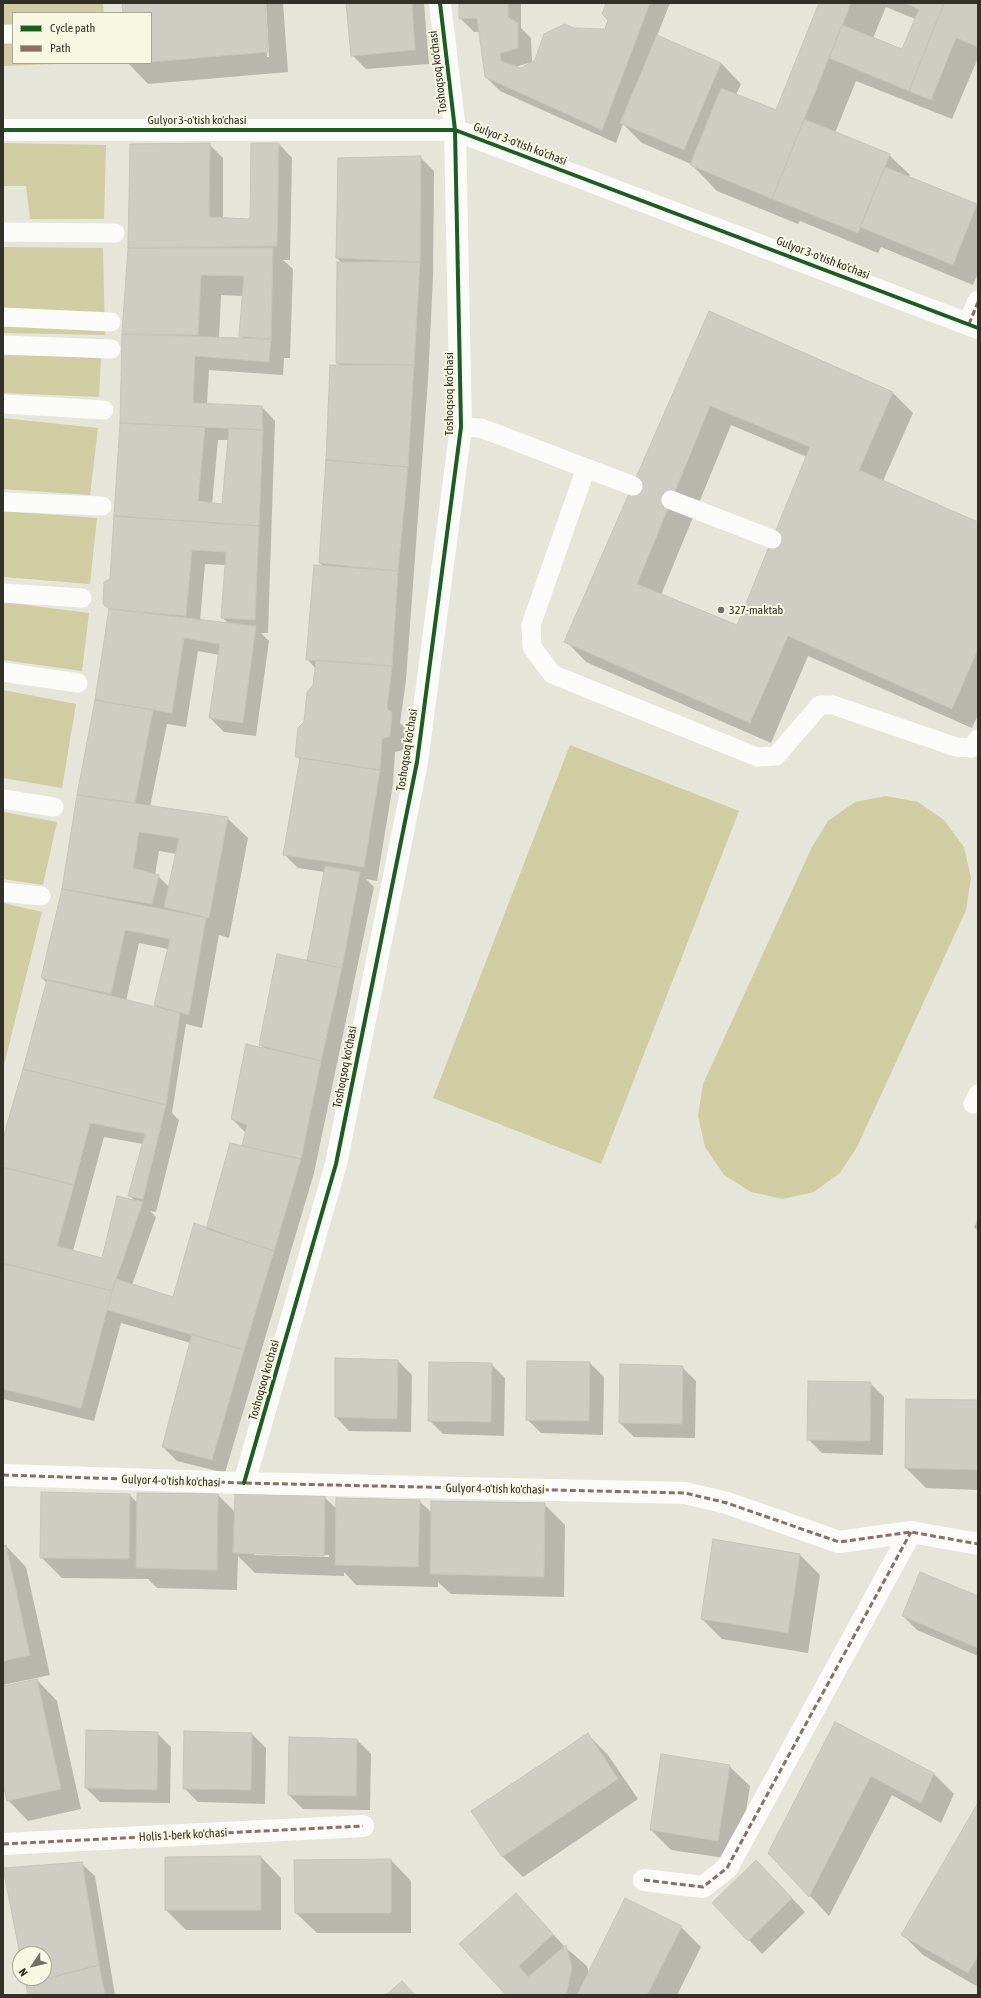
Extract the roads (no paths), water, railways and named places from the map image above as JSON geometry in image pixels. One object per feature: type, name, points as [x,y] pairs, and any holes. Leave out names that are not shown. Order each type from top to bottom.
[{"type":"street","name":"Toshoqsoq ko'chasi","points":[[244,1483],[336,1164],[417,762],[461,427],[455,130],[440,3]]},
{"type":"street","name":"Gulyor 3-o'tish ko'chasi","points":[[3,130],[455,130],[973,326]]},
{"type":"street","points":[[973,326],[978,302]]},
{"type":"street","name":"Gulyor 4-o'tish ko'chasi","points":[[3,1475],[244,1483],[685,1493],[727,1503],[839,1542],[911,1532],[978,1544]]},
{"type":"street","points":[[644,1880],[703,1887],[727,1868],[911,1532]]},
{"type":"street","name":"Holis 1-berk ko'chasi","points":[[3,1844],[363,1826]]},
{"type":"lane","points":[[3,232],[115,233]]},
{"type":"lane","points":[[3,317],[112,322]]},
{"type":"lane","points":[[3,345],[111,349]]},
{"type":"lane","points":[[3,404],[104,410]]},
{"type":"lane","points":[[461,427],[480,428],[633,486]]},
{"type":"lane","points":[[586,468],[531,625],[532,647],[552,674],[757,757],[776,756],[820,705],[833,705],[956,747],[971,748],[978,738]]},
{"type":"lane","points":[[671,500],[772,539]]},
{"type":"lane","points":[[3,502],[102,506]]},
{"type":"lane","points":[[3,593],[82,598]]},
{"type":"lane","points":[[3,672],[78,683]]},
{"type":"lane","points":[[3,799],[54,807]]},
{"type":"lane","points":[[3,892],[41,896]]},
{"type":"place","name":"327-maktab","points":[[721,610]]}]
